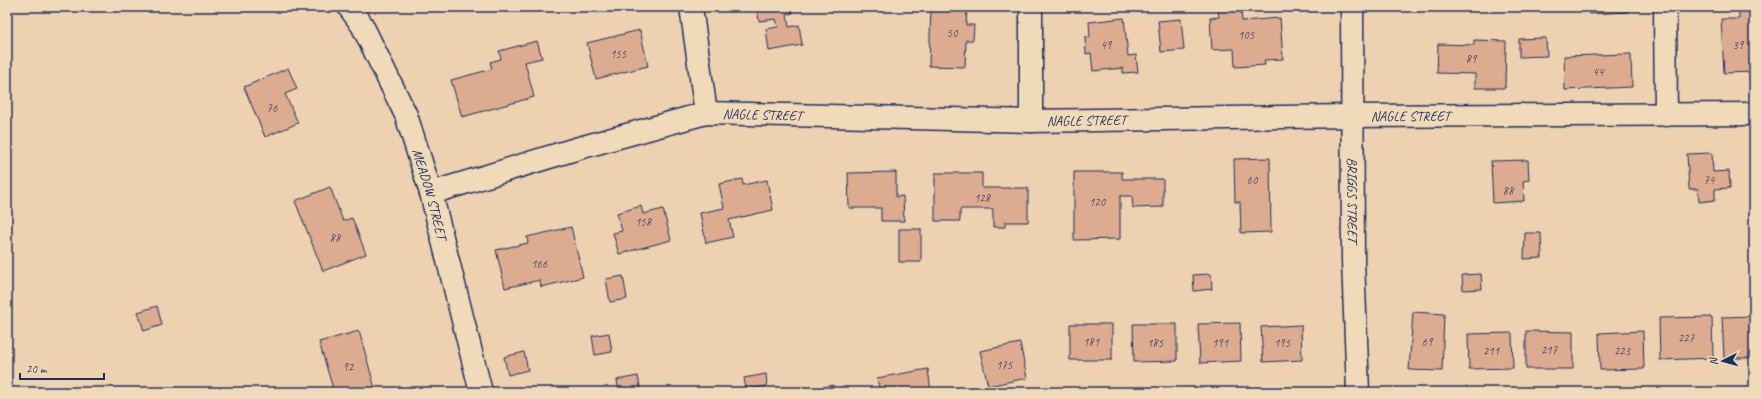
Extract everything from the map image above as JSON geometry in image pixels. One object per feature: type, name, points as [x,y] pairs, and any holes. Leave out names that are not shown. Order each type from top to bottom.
[{"type":"street","name":"MEADOW STREET","points":[[350,7],[362,25],[406,115],[430,193],[481,392]]},
{"type":"street","points":[[691,7],[706,114]]},
{"type":"street","points":[[1031,7],[1031,121]]},
{"type":"street","name":"BRIGGS STREET","points":[[1352,7],[1351,116],[1353,260],[1358,392]]},
{"type":"street","points":[[1664,7],[1666,115]]},
{"type":"street","name":"NAGLE STREET","points":[[430,193],[579,148],[706,114],[1031,121],[1351,116],[1754,114]]},
{"type":"building","points":[[757,7],[792,7],[793,13],[787,14],[789,27],[799,25],[802,45],[769,51],[766,29],[778,27],[776,19],[759,21]]},
{"type":"building","points":[[931,7],[967,9],[966,25],[974,25],[973,40],[966,40],[965,67],[929,66]]},
{"type":"building","points":[[1241,7],[1242,21],[1280,18],[1283,59],[1264,60],[1265,65],[1235,67],[1234,49],[1212,50],[1210,18],[1219,17],[1218,8]]},
{"type":"building","points":[[1394,7],[1440,7],[1440,9],[1394,10]]},
{"type":"building","points":[[1588,7],[1628,7],[1628,12],[1589,14]]},
{"type":"building","points":[[1739,7],[1754,7],[1754,72],[1724,73],[1721,19],[1739,19]]},
{"type":"building","points":[[1124,18],[1128,56],[1136,55],[1138,72],[1123,73],[1123,68],[1093,71],[1091,53],[1086,54],[1085,37],[1090,37],[1089,22]]},
{"type":"building","points":[[1181,19],[1184,50],[1161,52],[1158,21]]},
{"type":"building","points":[[640,30],[648,66],[596,79],[587,43]]},
{"type":"building","points":[[1546,38],[1547,56],[1519,57],[1519,39]]},
{"type":"building","points":[[1474,40],[1506,41],[1505,88],[1475,88],[1475,74],[1437,73],[1438,44],[1474,45]]},
{"type":"building","points":[[537,41],[542,58],[525,62],[534,97],[462,117],[451,80],[492,69],[490,62],[501,59],[499,51]]},
{"type":"building","points":[[1631,54],[1632,87],[1565,90],[1564,56]]},
{"type":"building","points":[[288,68],[297,89],[285,94],[298,123],[265,137],[244,87]]},
{"type":"building","points":[[1712,153],[1713,172],[1729,171],[1730,188],[1715,189],[1715,200],[1699,202],[1698,189],[1689,189],[1687,154]]},
{"type":"building","points":[[1270,158],[1271,232],[1241,233],[1240,202],[1235,202],[1234,159]]},
{"type":"building","points":[[1528,160],[1529,180],[1523,181],[1524,201],[1493,203],[1491,161]]},
{"type":"building","points":[[896,172],[896,197],[903,196],[904,221],[881,221],[881,208],[849,208],[848,173]]},
{"type":"building","points":[[1074,172],[1122,172],[1122,179],[1163,179],[1163,207],[1133,208],[1132,196],[1120,196],[1120,239],[1074,240]]},
{"type":"building","points":[[935,173],[982,173],[982,188],[1028,188],[1028,222],[1005,222],[1005,227],[993,227],[993,209],[960,209],[960,221],[935,221]]},
{"type":"building","points":[[742,179],[743,185],[767,180],[773,210],[729,220],[733,237],[706,243],[700,213],[724,208],[719,184]]},
{"type":"building","points":[[330,187],[343,221],[352,218],[366,254],[323,271],[295,201]]},
{"type":"building","points":[[641,206],[643,214],[663,209],[671,240],[619,254],[613,233],[622,231],[617,213]]},
{"type":"building","points":[[571,227],[583,277],[541,287],[540,280],[505,288],[496,250],[528,243],[527,237]]},
{"type":"building","points":[[899,229],[921,229],[921,262],[899,262]]},
{"type":"building","points":[[1525,233],[1541,233],[1542,258],[1524,259]]},
{"type":"building","points":[[1211,274],[1212,289],[1194,291],[1193,275]]},
{"type":"building","points":[[1481,274],[1482,289],[1463,290],[1462,275]]},
{"type":"building","points":[[623,276],[627,299],[610,302],[606,279]]},
{"type":"building","points":[[157,306],[162,325],[144,331],[138,312]]},
{"type":"building","points":[[1413,312],[1444,314],[1442,371],[1409,370]]},
{"type":"building","points":[[1754,316],[1754,358],[1724,358],[1722,317]]},
{"type":"building","points":[[1712,317],[1713,358],[1660,360],[1659,318]]},
{"type":"building","points":[[1240,323],[1241,361],[1200,363],[1198,324]]},
{"type":"building","points":[[1070,324],[1112,324],[1112,360],[1070,360]]},
{"type":"building","points":[[1133,324],[1177,324],[1177,361],[1134,362]]},
{"type":"building","points":[[1301,325],[1302,360],[1263,362],[1261,327]]},
{"type":"building","points":[[359,331],[376,392],[334,392],[319,342]]},
{"type":"building","points":[[1526,331],[1573,332],[1573,369],[1526,369]]},
{"type":"building","points":[[1643,331],[1644,369],[1600,370],[1599,333]]},
{"type":"building","points":[[609,333],[612,352],[595,355],[592,336]]},
{"type":"building","points":[[1512,333],[1513,368],[1469,369],[1468,334]]},
{"type":"building","points":[[1020,343],[1027,378],[988,386],[980,351]]},
{"type":"building","points":[[524,352],[528,370],[508,375],[504,357]]},
{"type":"building","points":[[928,369],[931,392],[880,392],[877,378]]},
{"type":"building","points":[[766,374],[767,386],[746,389],[744,378]]},
{"type":"building","points":[[638,376],[641,392],[619,392],[617,380]]},
{"type":"building","points":[[833,385],[834,392],[811,392],[811,390]]}]
